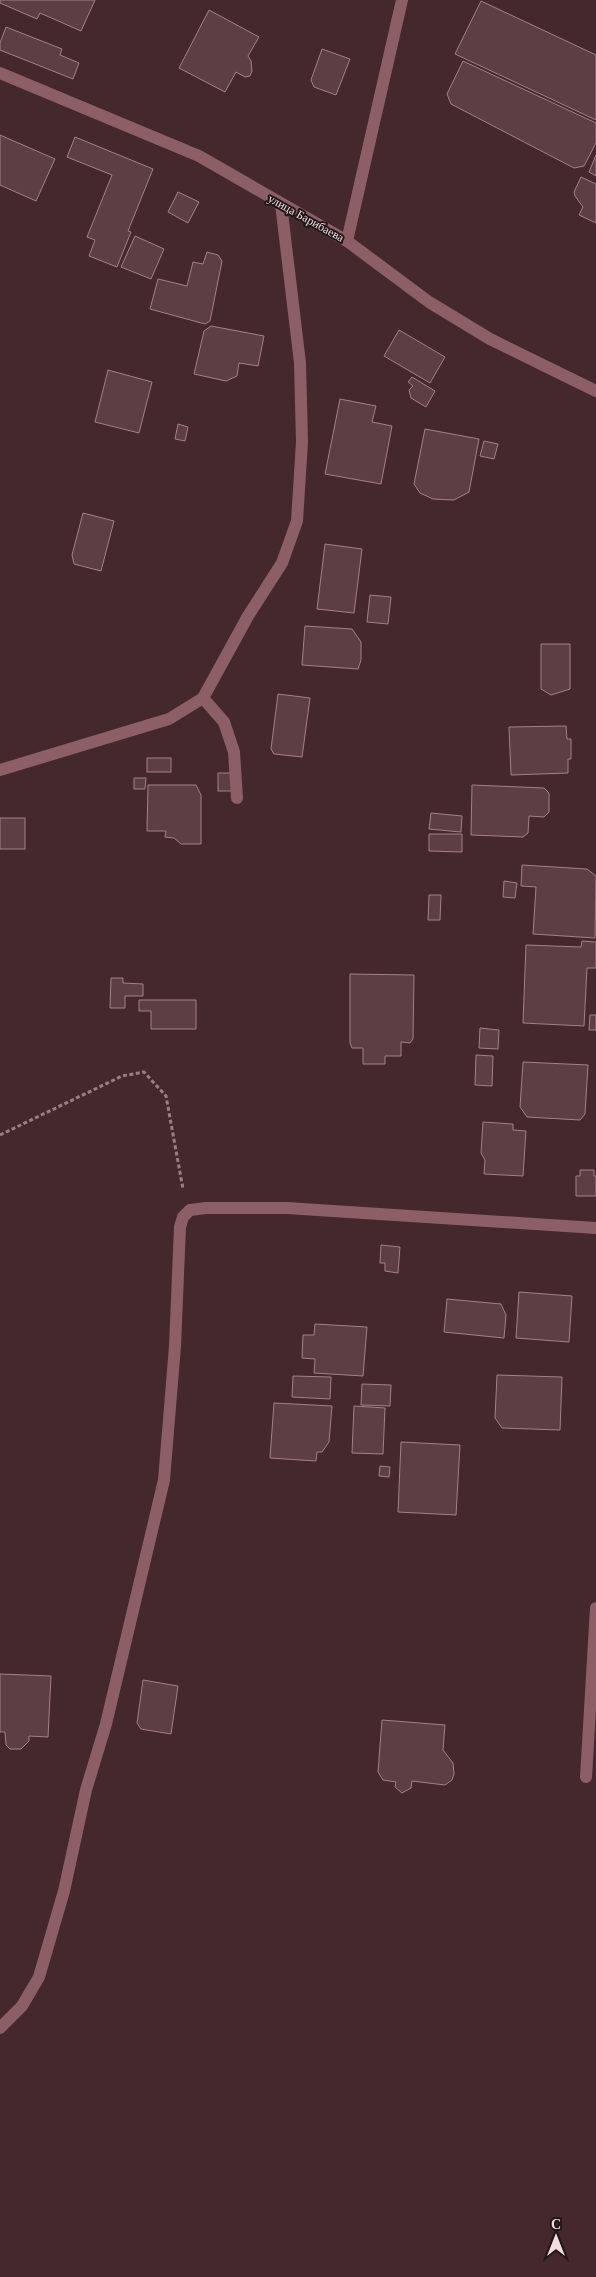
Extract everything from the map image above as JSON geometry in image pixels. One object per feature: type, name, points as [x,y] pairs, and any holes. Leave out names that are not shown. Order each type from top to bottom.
[{"type":"street","points":[[347,241],[402,0]]},
{"type":"street","name":"улица Барибаева","points":[[0,73],[199,156],[347,241],[445,312],[490,339],[596,391]]},
{"type":"street","points":[[0,770],[170,719],[203,698],[248,616],[282,562],[297,521],[302,442],[300,363],[281,204]]},
{"type":"street","points":[[203,698],[224,722],[234,752],[237,798]]},
{"type":"street","points":[[0,2028],[22,2006],[39,1977],[64,1890],[86,1790],[106,1724],[164,1480],[175,1346],[180,1227],[183,1217],[190,1210],[206,1208],[287,1208],[596,1228]]},
{"type":"street","points":[[586,1777],[596,1608]]},
{"type":"path","points":[[0,1135],[122,1076],[144,1072],[166,1096],[181,1182],[190,1210]]},
{"type":"building","points":[[0,0],[95,0],[81,31],[40,13],[37,19],[0,3]]},
{"type":"building","points":[[481,1],[596,55],[596,120],[455,54]]},
{"type":"building","points":[[209,10],[259,37],[248,56],[251,61],[252,71],[250,76],[245,77],[236,72],[225,92],[179,68]]},
{"type":"building","points":[[6,27],[62,49],[60,55],[79,63],[73,79],[0,50],[0,43]]},
{"type":"building","points":[[322,49],[350,59],[336,95],[314,87],[311,80]]},
{"type":"building","points":[[463,61],[596,123],[596,143],[584,166],[574,168],[451,104],[447,94]]},
{"type":"building","points":[[0,135],[55,159],[36,201],[0,185]]},
{"type":"building","points":[[75,137],[153,169],[128,231],[131,232],[117,267],[89,256],[95,240],[87,237],[112,175],[67,157]]},
{"type":"building","points":[[596,155],[596,176],[589,172]]},
{"type":"building","points":[[581,177],[596,184],[596,223],[579,215],[583,207],[574,192]]},
{"type":"building","points":[[178,192],[199,202],[188,223],[168,212]]},
{"type":"building","points":[[135,236],[164,249],[151,279],[121,267]]},
{"type":"building","points":[[207,252],[218,255],[222,261],[210,321],[205,324],[150,309],[158,279],[187,286],[193,262],[203,264]]},
{"type":"building","points":[[211,326],[264,336],[258,366],[239,363],[237,376],[226,381],[194,374],[204,331]]},
{"type":"building","points":[[399,330],[445,357],[430,383],[384,356]]},
{"type":"building","points":[[108,370],[152,382],[139,433],[95,422]]},
{"type":"building","points":[[412,377],[435,391],[426,407],[411,398],[409,390],[413,386],[408,382]]},
{"type":"building","points":[[340,399],[376,406],[372,422],[392,426],[381,484],[325,474]]},
{"type":"building","points":[[178,424],[188,427],[185,441],[175,439]]},
{"type":"building","points":[[425,429],[479,439],[469,492],[454,500],[433,499],[420,493],[414,484]]},
{"type":"building","points":[[484,441],[498,444],[494,459],[480,456]]},
{"type":"building","points":[[83,513],[114,521],[101,571],[74,564],[72,555]]},
{"type":"building","points":[[325,544],[362,549],[354,613],[317,609]]},
{"type":"building","points":[[370,595],[391,597],[388,624],[367,622]]},
{"type":"building","points":[[305,626],[352,629],[361,642],[361,660],[358,669],[302,665]]},
{"type":"building","points":[[541,644],[570,644],[570,689],[551,695],[541,689]]},
{"type":"building","points":[[278,694],[310,698],[302,757],[274,754],[271,749]]},
{"type":"building","points":[[566,726],[567,739],[571,739],[571,759],[568,759],[568,773],[511,775],[509,727]]},
{"type":"building","points":[[147,758],[171,758],[171,772],[147,772]]},
{"type":"building","points":[[218,773],[232,773],[232,791],[218,791]]},
{"type":"building","points":[[134,778],[146,778],[145,789],[134,789]]},
{"type":"building","points":[[148,785],[196,785],[201,795],[201,844],[181,844],[174,838],[165,837],[166,831],[147,831]]},
{"type":"building","points":[[472,785],[544,788],[549,793],[549,812],[544,817],[529,816],[528,833],[523,837],[471,835]]},
{"type":"building","points":[[431,813],[462,816],[461,832],[429,829]]},
{"type":"building","points":[[0,818],[25,818],[25,849],[0,849]]},
{"type":"building","points":[[429,834],[462,834],[462,852],[429,851]]},
{"type":"building","points":[[522,865],[587,869],[596,876],[595,938],[533,934],[536,887],[521,886]]},
{"type":"building","points":[[504,881],[517,883],[515,898],[503,897]]},
{"type":"building","points":[[429,895],[441,895],[440,920],[428,920]]},
{"type":"building","points":[[582,941],[596,942],[596,968],[587,968],[584,1026],[523,1023],[526,945],[581,947]]},
{"type":"building","points":[[350,974],[414,975],[413,1039],[410,1043],[401,1042],[401,1056],[385,1056],[385,1064],[363,1064],[363,1048],[352,1048],[350,1043]]},
{"type":"building","points":[[111,978],[123,978],[123,983],[143,984],[143,996],[125,996],[125,1008],[110,1008]]},
{"type":"building","points":[[139,1000],[196,1000],[196,1029],[151,1029],[151,1011],[139,1011]]},
{"type":"building","points":[[590,1015],[596,1015],[596,1030],[589,1030]]},
{"type":"building","points":[[480,1028],[499,1030],[498,1049],[479,1048]]},
{"type":"building","points":[[476,1055],[493,1056],[492,1086],[475,1085]]},
{"type":"building","points":[[523,1062],[588,1065],[585,1114],[580,1120],[527,1117],[520,1107]]},
{"type":"building","points":[[483,1122],[513,1124],[513,1130],[526,1131],[523,1176],[484,1174],[485,1160],[481,1153]]},
{"type":"building","points":[[580,1170],[594,1170],[594,1176],[596,1176],[596,1196],[576,1196],[576,1176],[580,1176]]},
{"type":"building","points":[[381,1245],[400,1247],[398,1273],[385,1271],[385,1263],[380,1263]]},
{"type":"building","points":[[519,1292],[572,1296],[569,1342],[516,1338]]},
{"type":"building","points":[[447,1299],[501,1304],[506,1315],[504,1338],[444,1332]]},
{"type":"building","points":[[315,1324],[367,1327],[363,1376],[314,1373],[315,1359],[302,1358],[303,1335],[314,1335]]},
{"type":"building","points":[[497,1375],[562,1377],[560,1430],[502,1428],[495,1418]]},
{"type":"building","points":[[293,1376],[331,1377],[330,1399],[292,1397]]},
{"type":"building","points":[[362,1384],[391,1385],[390,1406],[361,1405]]},
{"type":"building","points":[[274,1403],[332,1406],[329,1442],[322,1452],[317,1452],[316,1461],[270,1458]]},
{"type":"building","points":[[354,1406],[385,1408],[383,1454],[352,1453]]},
{"type":"building","points":[[401,1442],[460,1445],[456,1515],[398,1512]]},
{"type":"building","points":[[380,1466],[390,1467],[389,1477],[379,1476]]},
{"type":"building","points":[[0,1674],[51,1676],[48,1737],[29,1736],[29,1741],[21,1749],[10,1749],[6,1745],[5,1732],[0,1732]]},
{"type":"building","points":[[143,1680],[178,1686],[171,1734],[141,1729],[137,1723]]},
{"type":"building","points":[[382,1720],[445,1725],[443,1750],[453,1763],[454,1774],[452,1780],[445,1785],[412,1781],[411,1788],[402,1793],[395,1787],[396,1782],[383,1780],[378,1772]]}]
